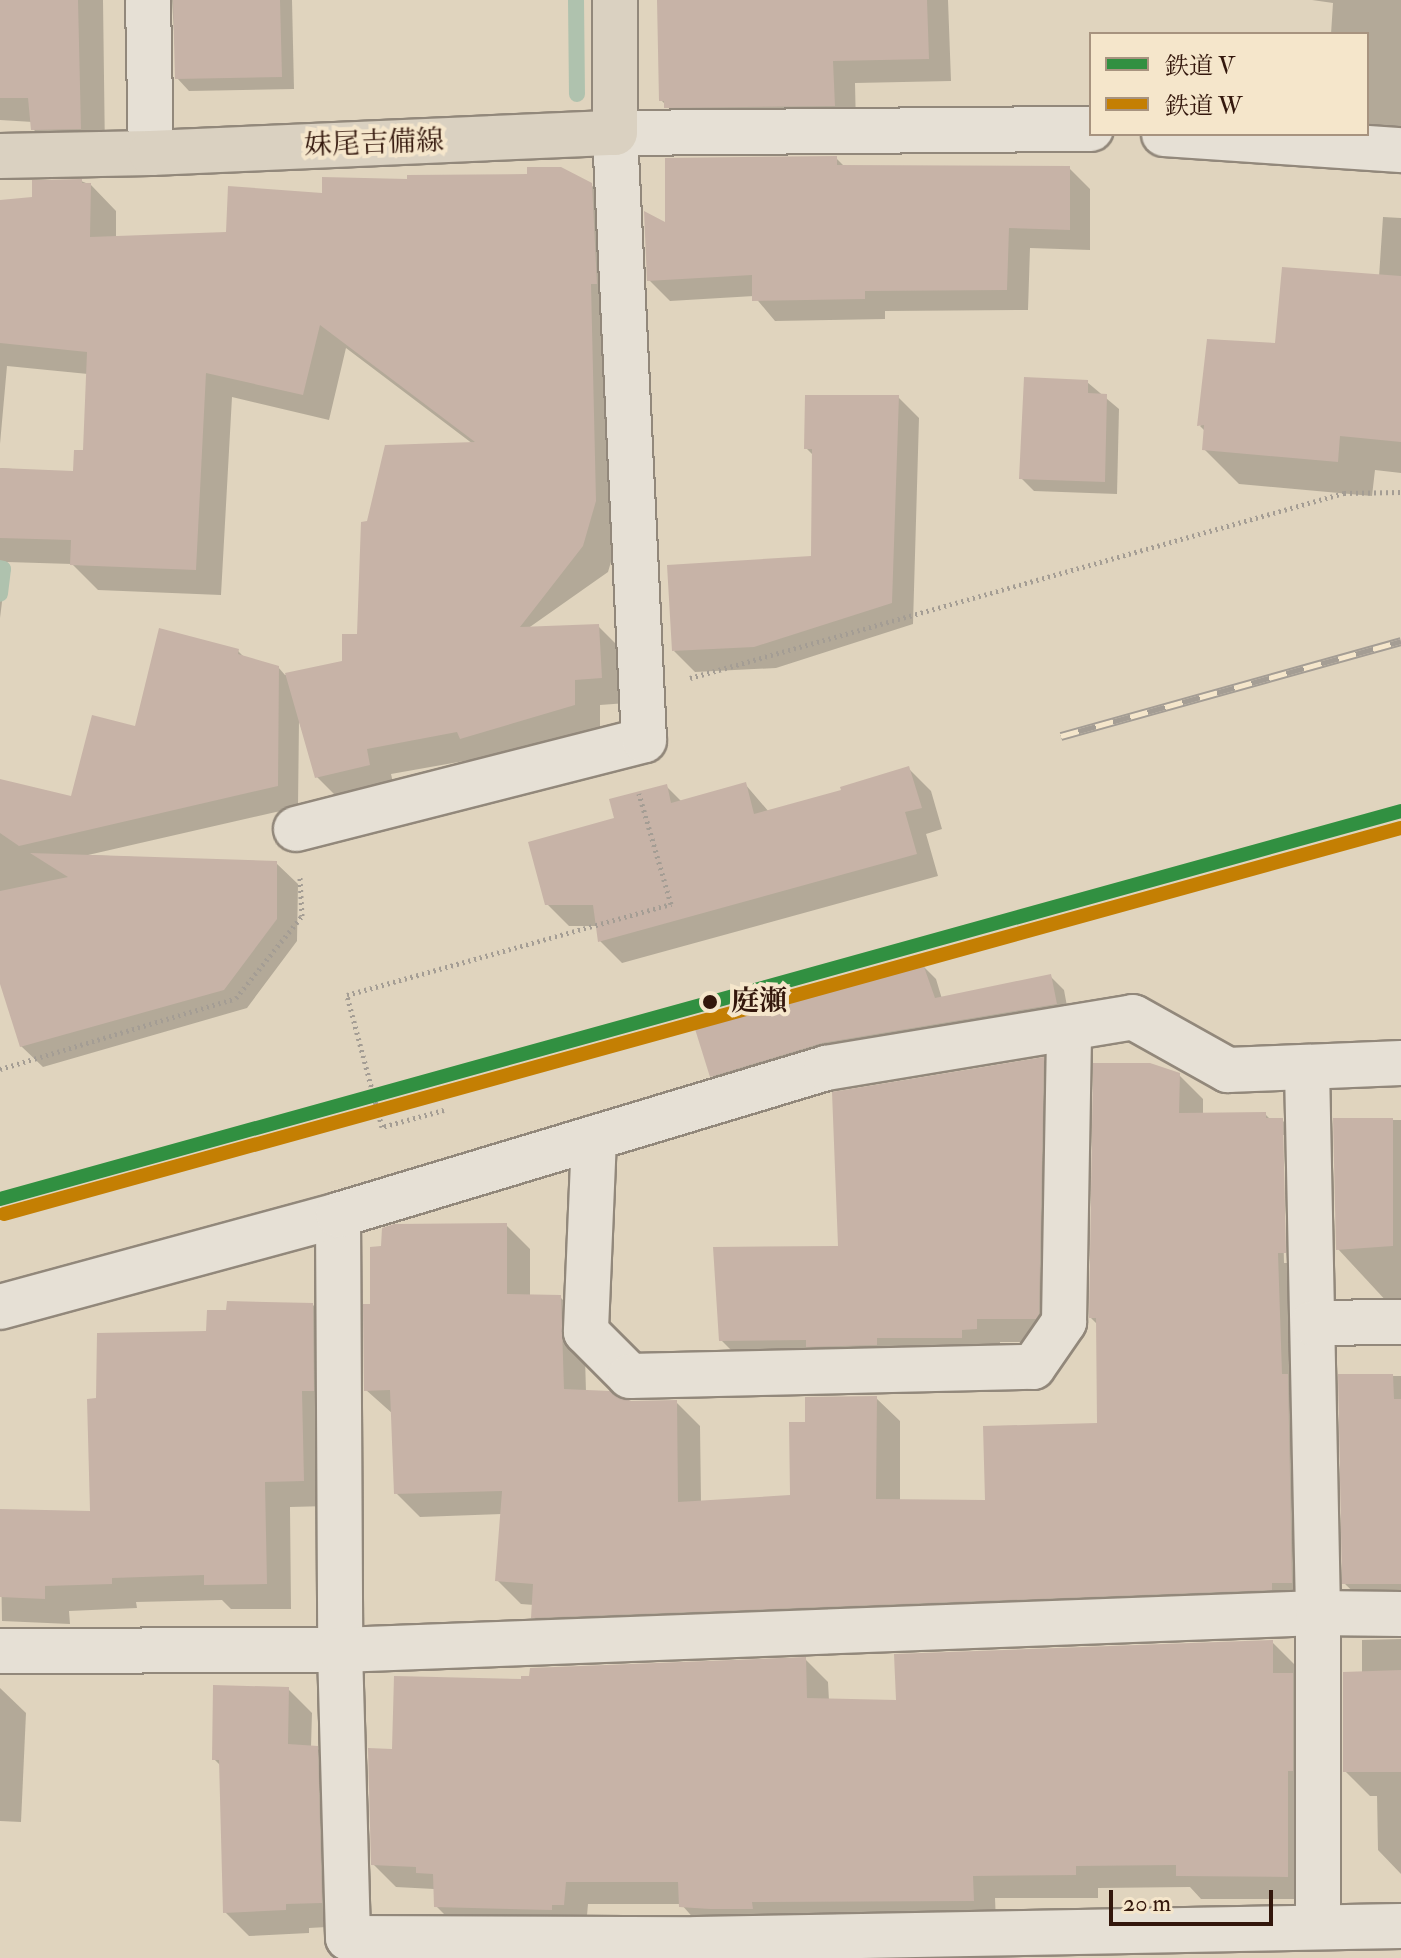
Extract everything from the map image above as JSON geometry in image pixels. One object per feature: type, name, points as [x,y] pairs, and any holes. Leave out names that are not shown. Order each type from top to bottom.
[{"type":"main road","points":[[615,0],[615,133]]},
{"type":"main road","name":"妹尾吉備線","points":[[0,156],[151,153],[615,133]]},
{"type":"street","points":[[148,0],[151,153]]},
{"type":"street","points":[[296,829],[644,740],[639,694],[615,133],[1089,129]]},
{"type":"street","points":[[1194,136],[1401,150]]},
{"type":"street","points":[[0,1307],[338,1215],[826,1068],[1133,1017],[1228,1070],[1401,1063]]},
{"type":"street","points":[[594,1138],[586,1332],[630,1376],[1033,1367],[1064,1322],[1069,1028]]},
{"type":"street","points":[[1307,1068],[1318,1613],[1318,1927]]},
{"type":"street","points":[[338,1215],[340,1650],[348,1938],[695,1949],[1401,1926]]},
{"type":"street","points":[[1313,1323],[1401,1322]]},
{"type":"street","points":[[0,1651],[340,1650],[1318,1613],[1401,1614]]},
{"type":"path","points":[[639,694],[867,626],[1344,493],[1401,492]]},
{"type":"path","points":[[444,1110],[382,1127],[347,995],[671,904],[625,746]]},
{"type":"path","points":[[0,1069],[236,998],[302,916],[296,829]]},
{"type":"building","points":[[0,0],[78,0],[81,129],[31,130],[28,98],[0,98]]},
{"type":"building","points":[[173,0],[280,0],[282,77],[175,79]]},
{"type":"building","points":[[657,0],[927,0],[929,59],[833,61],[835,106],[664,108],[664,101],[659,101]]},
{"type":"building","points":[[837,156],[837,165],[1070,166],[1070,230],[1009,228],[1007,290],[865,291],[865,299],[752,301],[752,275],[647,281],[644,211],[665,222],[665,158]]},
{"type":"building","points":[[527,167],[561,167],[592,183],[597,284],[591,284],[596,501],[583,546],[520,627],[599,624],[602,678],[575,680],[575,705],[460,739],[457,732],[367,749],[370,765],[315,778],[285,673],[342,661],[342,634],[357,634],[361,522],[367,521],[385,445],[475,442],[320,325],[303,395],[206,373],[196,570],[70,565],[71,540],[0,538],[0,468],[73,471],[74,450],[83,450],[87,352],[0,343],[0,200],[32,197],[32,180],[82,179],[82,183],[91,183],[90,237],[226,232],[228,186],[322,193],[322,177],[407,179],[407,175],[527,174]]},
{"type":"building","points":[[1282,267],[1401,276],[1401,442],[1340,436],[1338,462],[1202,450],[1204,425],[1197,426],[1207,339],[1275,343]]},
{"type":"building","points":[[1024,377],[1088,380],[1088,393],[1107,394],[1105,482],[1019,479]]},
{"type":"building","points":[[805,395],[899,395],[892,603],[754,647],[672,651],[667,565],[811,556],[812,449],[804,449]]},
{"type":"building","points":[[159,628],[239,649],[238,654],[279,666],[278,786],[19,846],[0,833],[0,779],[71,796],[92,715],[135,726]]},
{"type":"building","points":[[909,766],[922,808],[905,812],[917,854],[598,942],[593,905],[545,905],[528,842],[614,818],[609,799],[667,784],[671,803],[746,782],[754,814],[841,790],[840,787]]},
{"type":"building","points":[[30,853],[277,861],[277,919],[224,990],[20,1047],[0,984],[0,891],[68,877]]},
{"type":"building","points":[[923,964],[935,998],[1051,974],[1057,1004],[822,1043],[710,1077],[695,1029]]},
{"type":"building","points":[[1044,1057],[1039,1314],[1036,1319],[977,1319],[977,1329],[962,1330],[962,1338],[877,1338],[877,1345],[806,1347],[806,1340],[719,1341],[713,1247],[838,1246],[832,1092]]},
{"type":"building","points":[[1093,1063],[1150,1063],[1180,1073],[1179,1113],[1266,1112],[1266,1118],[1283,1118],[1286,1253],[1278,1253],[1282,1374],[1288,1374],[1292,1583],[1272,1583],[1272,1590],[531,1618],[533,1584],[495,1581],[502,1491],[394,1494],[390,1390],[364,1391],[363,1304],[370,1304],[370,1247],[381,1246],[382,1228],[394,1224],[507,1223],[507,1294],[561,1295],[564,1389],[610,1391],[631,1401],[677,1400],[678,1502],[790,1495],[789,1422],[805,1422],[805,1397],[877,1396],[876,1499],[985,1500],[983,1426],[1097,1423],[1096,1318],[1089,1318]]},
{"type":"building","points":[[1333,1118],[1393,1118],[1393,1246],[1336,1250]]},
{"type":"building","points":[[227,1301],[313,1303],[314,1391],[302,1391],[304,1481],[265,1482],[267,1584],[204,1585],[204,1575],[112,1578],[112,1584],[45,1586],[45,1599],[0,1597],[0,1509],[90,1511],[87,1399],[96,1398],[97,1333],[206,1331],[207,1310],[226,1310]]},
{"type":"building","points":[[1338,1374],[1393,1374],[1394,1399],[1401,1399],[1401,1584],[1342,1584]]},
{"type":"building","points":[[1273,1640],[1273,1673],[1293,1673],[1293,1771],[1288,1771],[1288,1877],[1176,1876],[1176,1865],[1076,1866],[1076,1875],[973,1876],[974,1901],[752,1902],[753,1909],[679,1907],[678,1882],[566,1882],[564,1905],[552,1905],[552,1910],[434,1907],[433,1874],[416,1873],[416,1867],[371,1865],[368,1748],[392,1749],[394,1676],[521,1679],[521,1676],[529,1676],[530,1668],[806,1657],[807,1698],[896,1700],[894,1654]]},
{"type":"building","points":[[1401,1670],[1401,1772],[1343,1772],[1343,1672]]},
{"type":"building","points":[[213,1685],[289,1687],[288,1744],[318,1746],[322,1903],[286,1904],[286,1910],[223,1913],[219,1760],[212,1760]]},
{"type":"waterway","points":[[576,0],[577,94]]},
{"type":"waterway","points":[[0,568],[3,569],[0,594]]},
{"type":"railway","points":[[1061,736],[1401,641]]},
{"type":"rail line","name":"V","points":[[0,1199],[1401,811]]},
{"type":"rail line","name":"W","points":[[4,1214],[1401,828]]},
{"type":"place","name":"庭瀬","points":[[710,1002]]}]
